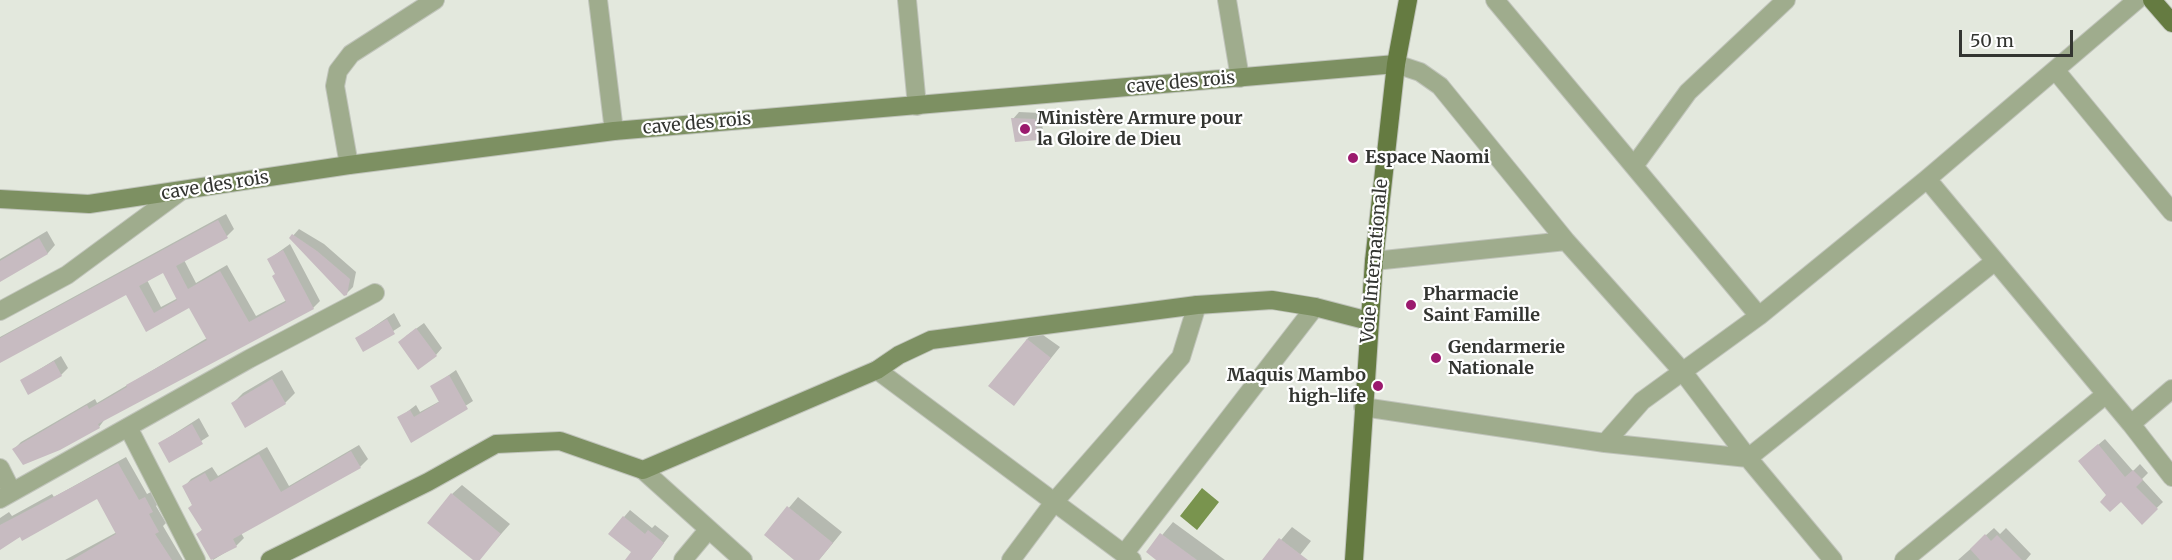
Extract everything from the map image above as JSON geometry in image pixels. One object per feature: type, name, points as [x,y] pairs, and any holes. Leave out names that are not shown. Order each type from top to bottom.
[{"type":"main road","name":"Voie Internationale","points":[[1354,560],[1374,261],[1396,64],[1408,0]]},
{"type":"main road","points":[[2152,0],[2172,23]]},
{"type":"street","points":[[349,165],[335,86],[338,71],[351,54],[435,0]]},
{"type":"street","points":[[598,0],[614,131]]},
{"type":"street","points":[[907,0],[917,106]]},
{"type":"street","points":[[1227,0],[1240,78]]},
{"type":"street","points":[[1495,0],[1759,316]]},
{"type":"street","points":[[1634,166],[1688,92],[1786,0]]},
{"type":"street","points":[[1605,443],[1642,401],[1759,316],[1927,180],[2138,0]]},
{"type":"street","points":[[1396,64],[1420,72],[1440,86],[1566,241],[1683,372],[1748,458],[1833,560]]},
{"type":"street","name":"cave des rois","points":[[0,199],[89,204],[349,165],[614,131],[1396,64]]},
{"type":"street","points":[[2056,71],[2172,212]]},
{"type":"street","points":[[1927,180],[2131,424],[2172,477]]},
{"type":"street","points":[[0,311],[67,274],[181,191]]},
{"type":"street","points":[[1374,261],[1566,241]]},
{"type":"street","points":[[1363,407],[1605,443],[1748,458],[1994,262]]},
{"type":"street","points":[[0,468],[6,496],[249,359],[375,293]]},
{"type":"street","points":[[643,470],[877,370],[899,355],[931,340],[1197,305],[1272,300],[1315,307],[1369,321]]},
{"type":"street","points":[[1011,560],[1055,501],[1182,357],[1197,305]]},
{"type":"street","points":[[877,370],[1128,557],[1315,307]]},
{"type":"street","points":[[2131,424],[2172,389]]},
{"type":"street","points":[[1904,560],[2106,394]]},
{"type":"street","points":[[128,427],[196,560]]},
{"type":"street","points":[[270,560],[428,482],[496,444],[560,441],[643,470],[743,560]]},
{"type":"street","points":[[683,560],[708,530]]},
{"type":"shaded area","points":[[1202,488],[1219,502],[1197,530],[1180,516]]},
{"type":"building","name":"Ministère Armure pour la Gloire de Dieu","points":[[1011,118],[1035,119],[1038,140],[1015,142]]},
{"type":"building","points":[[218,220],[228,238],[176,266],[188,289],[220,271],[249,322],[286,302],[272,276],[275,274],[267,259],[283,250],[314,309],[98,424],[100,428],[60,450],[23,465],[12,449],[87,405],[89,409],[127,387],[126,385],[207,340],[189,308],[146,332],[126,295],[0,363],[0,338]],"holes":[[[163,273],[177,300],[154,313],[139,286]]]},
{"type":"building","points":[[292,234],[317,251],[350,279],[347,295],[344,296],[289,238]]},
{"type":"building","points":[[39,238],[48,254],[0,282],[0,261]]},
{"type":"building","points":[[387,319],[395,334],[363,352],[355,338]]},
{"type":"building","points":[[416,328],[437,356],[418,370],[398,342]]},
{"type":"building","points":[[1027,339],[1051,358],[1014,406],[988,386]]},
{"type":"building","points":[[54,361],[62,376],[28,395],[20,380]]},
{"type":"building","points":[[449,375],[468,409],[411,443],[397,417],[410,410],[414,417],[439,402],[430,386]]},
{"type":"building","points":[[272,379],[286,404],[245,428],[231,403]]},
{"type":"building","points":[[192,424],[203,444],[169,463],[158,443]]},
{"type":"building","points":[[2098,444],[2125,477],[2133,470],[2143,480],[2136,487],[2158,509],[2142,525],[2121,502],[2110,512],[2100,502],[2106,495],[2078,461]]},
{"type":"building","points":[[351,451],[361,468],[233,539],[237,547],[211,560],[196,534],[202,530],[188,508],[192,505],[182,486],[205,473],[210,482],[259,454],[281,492]]},
{"type":"building","points":[[118,463],[139,500],[145,497],[153,512],[149,514],[159,532],[155,534],[172,560],[72,560],[116,534],[97,499],[22,541],[20,537],[0,550],[0,525]]},
{"type":"building","points":[[451,493],[501,534],[480,560],[473,560],[427,523]]},
{"type":"building","points":[[787,506],[833,543],[819,560],[794,560],[764,535]]},
{"type":"building","points":[[623,516],[645,534],[648,530],[664,543],[651,560],[625,560],[631,552],[608,534]]},
{"type":"building","points":[[1160,533],[1197,560],[1156,560],[1146,552]]},
{"type":"building","points":[[1985,534],[1991,541],[1997,535],[2022,560],[1980,560],[1970,549]]},
{"type":"building","points":[[1279,538],[1308,560],[1262,560]]},
{"type":"place","name":"Ministère Armure pour la Gloire de Dieu","points":[[1025,129]]},
{"type":"place","name":"Espace Naomi","points":[[1353,158]]},
{"type":"place","name":"Pharmacie Saint Famille","points":[[1411,305]]},
{"type":"place","name":"Gendarmerie Nationale","points":[[1436,358]]},
{"type":"place","name":"Maquis Mambo high-life","points":[[1378,386]]}]
